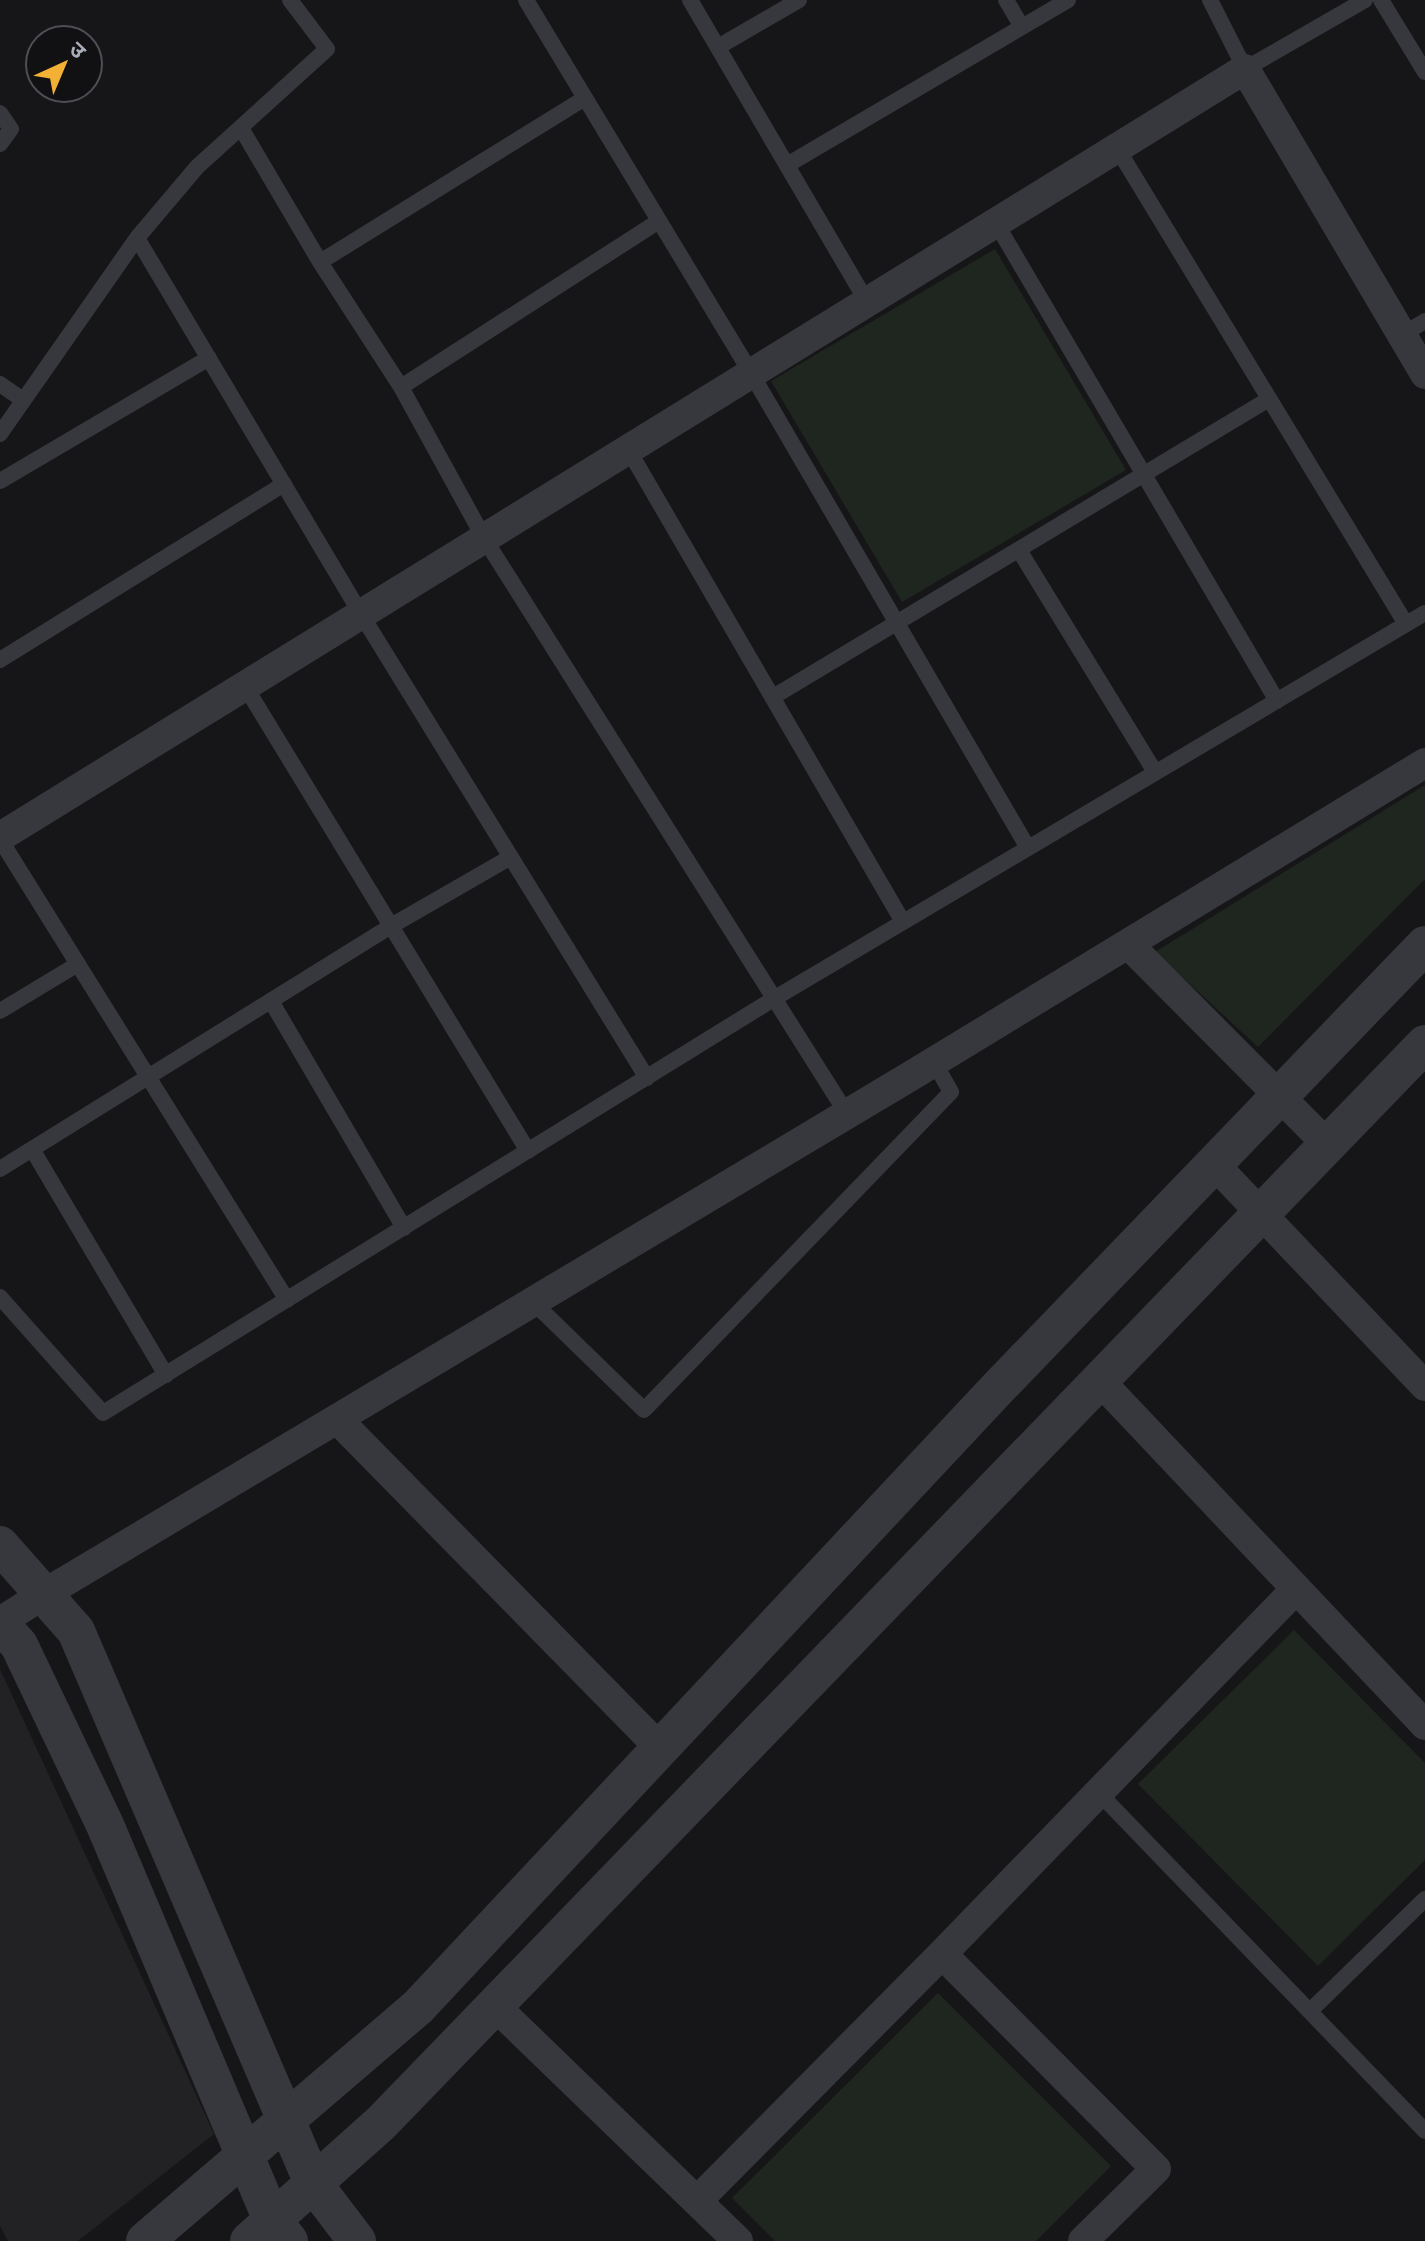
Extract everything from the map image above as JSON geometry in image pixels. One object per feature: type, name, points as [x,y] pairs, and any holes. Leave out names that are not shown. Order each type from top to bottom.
[{"type":"street","points":[[0,838],[1245,69],[1414,328],[1425,374]]},
{"type":"street","points":[[270,2234],[245,2155],[105,1825],[19,1645],[0,1623],[1425,763]]},
{"type":"street","points":[[1128,944],[1328,1145]]},
{"type":"street","points":[[145,2241],[418,2007],[997,1389],[1425,945]]},
{"type":"street","points":[[270,2234],[313,2183],[381,2123],[1425,1044]]},
{"type":"street","points":[[1214,1164],[1425,1386]]},
{"type":"street","points":[[1100,1381],[1425,1725]]},
{"type":"street","points":[[337,1419],[660,1748]]},
{"type":"street","points":[[0,1545],[76,1631],[313,2183],[357,2241]]},
{"type":"street","points":[[697,2201],[1296,1589]]},
{"type":"street","points":[[942,1954],[1156,2169],[1083,2241]]},
{"type":"street","points":[[495,2006],[738,2241]]},
{"type":"lane","points":[[0,434],[137,238],[197,167],[327,49],[290,0]]},
{"type":"lane","points":[[526,0],[751,373],[1028,848]]},
{"type":"lane","points":[[690,0],[867,302]]},
{"type":"lane","points":[[718,47],[799,0]]},
{"type":"lane","points":[[1006,0],[1022,27]]},
{"type":"lane","points":[[787,165],[1068,0]]},
{"type":"lane","points":[[1210,0],[1245,69],[1365,0]]},
{"type":"lane","points":[[1381,0],[1425,72]]},
{"type":"lane","points":[[320,262],[585,98]]},
{"type":"lane","points":[[0,113],[11,129],[0,144]]},
{"type":"lane","points":[[241,128],[320,262],[401,387],[484,538],[847,1114]]},
{"type":"lane","points":[[1117,148],[1406,624]]},
{"type":"lane","points":[[401,387],[659,221]]},
{"type":"lane","points":[[996,223],[1277,701]]},
{"type":"lane","points":[[137,238],[361,614],[647,1078]]},
{"type":"lane","points":[[0,481],[209,358]]},
{"type":"lane","points":[[0,384],[23,400]]},
{"type":"lane","points":[[773,697],[1269,399]]},
{"type":"lane","points":[[628,449],[903,922]]},
{"type":"lane","points":[[0,660],[284,484]]},
{"type":"lane","points":[[1019,550],[1155,772]]},
{"type":"lane","points":[[0,1297],[103,1413],[775,998],[1425,613]]},
{"type":"lane","points":[[245,686],[528,1151]]},
{"type":"lane","points":[[0,838],[287,1300]]},
{"type":"lane","points":[[0,1169],[391,926],[511,857]]},
{"type":"lane","points":[[0,1011],[78,964]]},
{"type":"lane","points":[[271,1001],[404,1228]]},
{"type":"lane","points":[[533,1302],[644,1410],[951,1092],[934,1062]]},
{"type":"lane","points":[[32,1149],[166,1375]]},
{"type":"lane","points":[[1099,1793],[1425,2131]]},
{"type":"lane","points":[[1310,2011],[1425,1899]]},
{"type":"shaded area","points":[[995,249],[1126,470],[902,602],[771,381]]},
{"type":"shaded area","points":[[1425,785],[1425,879],[1258,1047],[1155,952]]},
{"type":"shaded area","points":[[1294,1630],[1425,1763],[1425,1860],[1318,1966],[1138,1784]]},
{"type":"shaded area","points":[[0,1669],[214,2134],[78,2241],[8,2241],[0,2226]]},
{"type":"shaded area","points":[[938,1993],[1111,2166],[1036,2241],[775,2241],[732,2198]]}]
